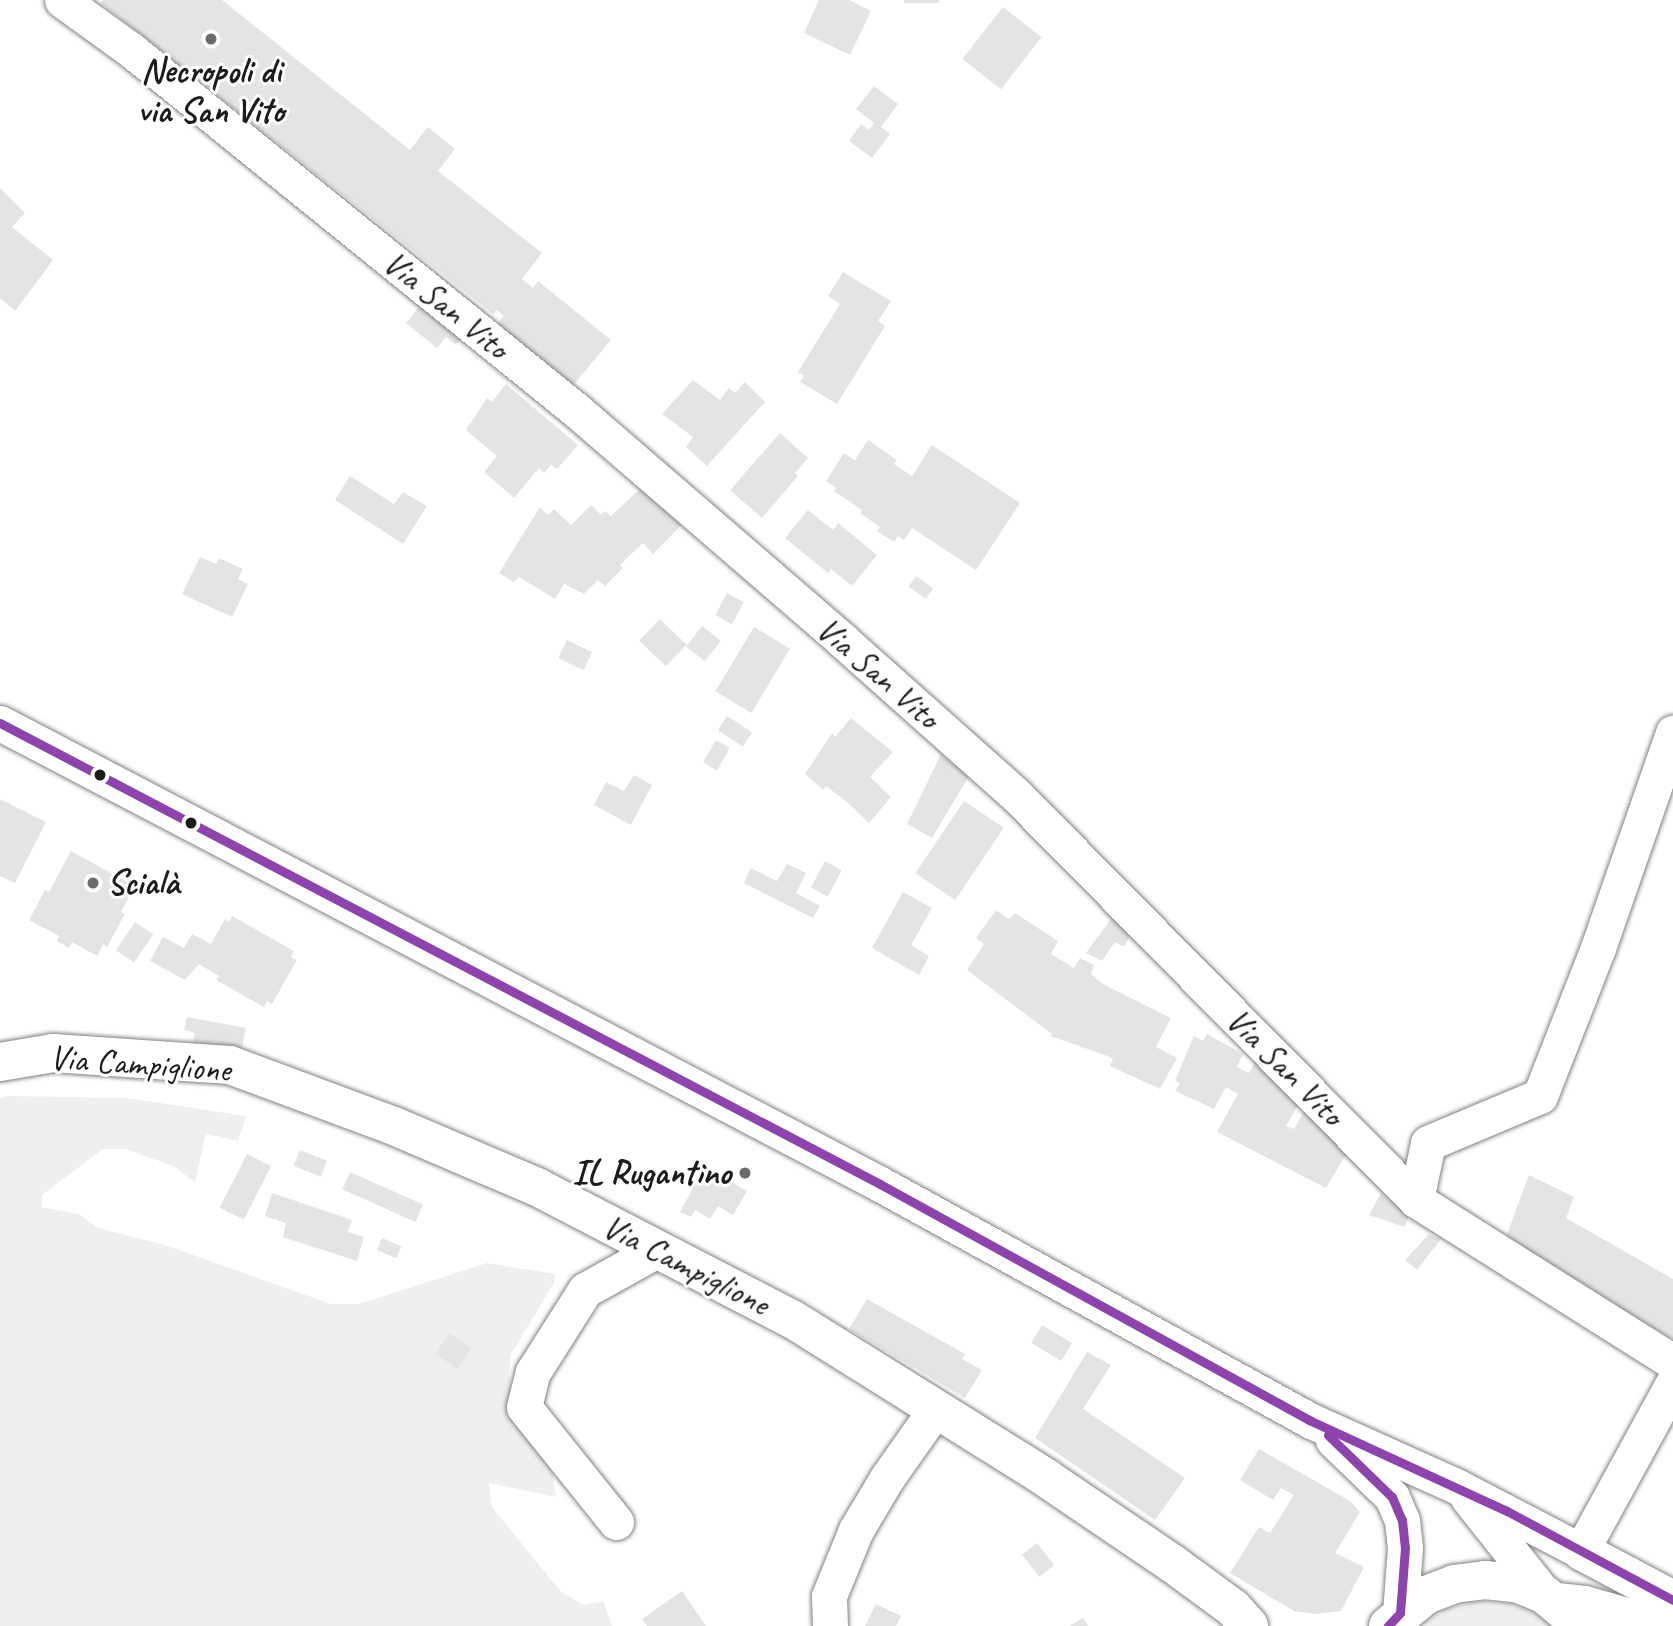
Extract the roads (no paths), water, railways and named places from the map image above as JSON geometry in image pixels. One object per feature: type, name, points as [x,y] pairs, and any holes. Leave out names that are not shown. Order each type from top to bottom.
[{"type":"main road","name":"Via Campiglione","points":[[0,1062],[53,1053],[230,1065],[394,1126],[513,1177],[792,1320],[1046,1478],[1241,1617],[1279,1626]]},
{"type":"main road","points":[[1581,1551],[1673,1600]]},
{"type":"main road","points":[[1390,1622],[1426,1595],[1465,1582],[1485,1580],[1516,1583],[1562,1608],[1585,1605],[1658,1626]]},
{"type":"street","name":"Via San Vito","points":[[62,0],[131,50],[576,410],[954,740],[1016,795],[1416,1200],[1673,1362]]},
{"type":"street","points":[[0,723],[880,1184],[1309,1420],[1458,1487],[1581,1551],[1673,1383]]},
{"type":"street","points":[[1416,1200],[1428,1143],[1540,1096],[1598,947],[1673,733]]},
{"type":"street","points":[[616,1522],[524,1407],[533,1372],[585,1290],[657,1250]]},
{"type":"street","points":[[830,1626],[829,1596],[856,1530],[887,1478],[935,1410]]},
{"type":"street","points":[[1309,1420],[1355,1458],[1392,1497],[1402,1520],[1405,1548],[1390,1622]]},
{"type":"street","points":[[1458,1487],[1562,1608]]},
{"type":"place","name":"Necropoli di via San Vito","points":[[211,39]]},
{"type":"place","name":"Scialà","points":[[93,883]]},
{"type":"place","name":"IL Rugantino","points":[[745,1173]]}]
